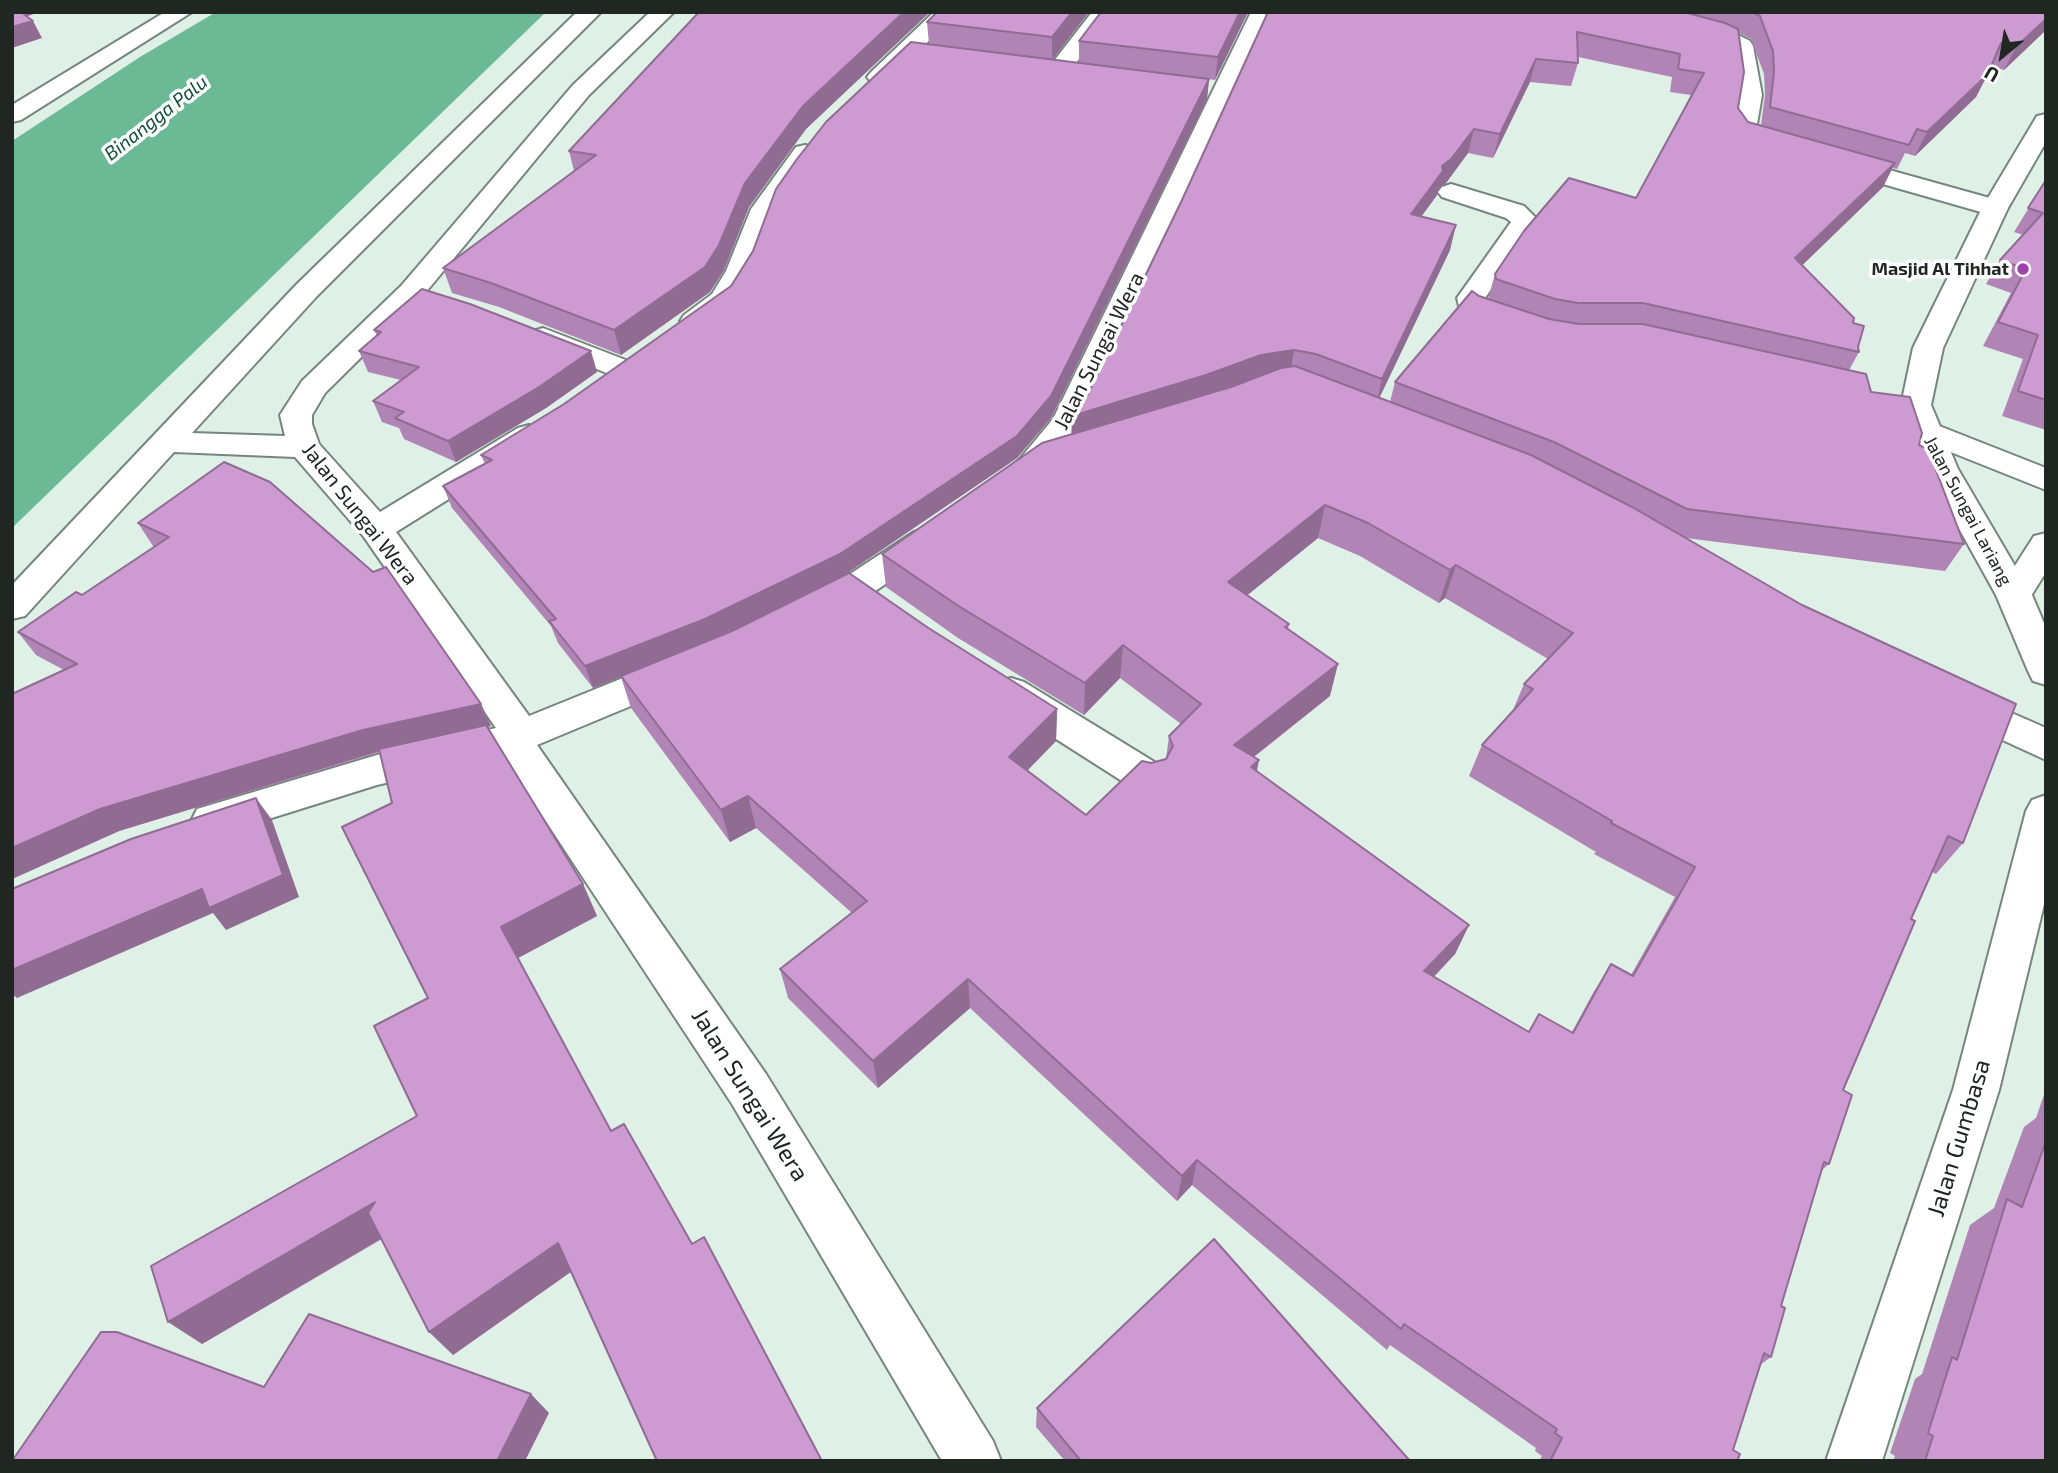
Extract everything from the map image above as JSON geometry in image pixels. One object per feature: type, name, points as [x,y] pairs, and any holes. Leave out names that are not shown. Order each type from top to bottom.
[{"type":"street","points":[[12,114],[181,12]]},
{"type":"street","points":[[12,607],[307,290],[590,12]]},
{"type":"street","name":"Jalan Sungai Wera","points":[[663,12],[581,90],[483,208],[424,296],[313,388],[296,415],[296,424],[304,447],[376,528],[749,1090],[973,1461]]},
{"type":"street","points":[[863,92],[922,53],[947,12]]},
{"type":"street","points":[[1059,70],[1103,12]]},
{"type":"street","name":"Jalan Sungai Wera","points":[[993,495],[1030,467],[1067,422],[1164,223],[1209,89],[1262,12]]},
{"type":"street","points":[[1626,12],[1740,44],[1749,74],[1750,95],[1743,132],[1745,136],[1995,208]]},
{"type":"street","points":[[1031,67],[1086,74]]},
{"type":"street","points":[[2046,121],[1995,208],[1928,348],[1911,411],[2046,480]]},
{"type":"street","points":[[513,326],[636,362],[723,299],[740,271],[764,209],[788,174],[826,128]]},
{"type":"street","points":[[1451,192],[1523,216],[1524,223],[1471,298],[1475,310],[1482,315],[1529,332]]},
{"type":"street","name":"Jalan Sungai Lariang","points":[[1911,411],[2014,596]]},
{"type":"street","points":[[376,528],[547,424]]},
{"type":"street","points":[[165,442],[304,447]]},
{"type":"street","points":[[1030,467],[1079,452]]},
{"type":"street","points":[[784,622],[856,587],[948,526]]},
{"type":"street","points":[[2046,544],[2014,596],[2046,671]]},
{"type":"street","points":[[856,587],[889,611]]},
{"type":"street","points":[[183,830],[377,770],[517,737],[700,662]]},
{"type":"street","points":[[978,671],[1147,777]]},
{"type":"street","points":[[1932,691],[2046,745]]},
{"type":"street","name":"Jalan Gumbasa","points":[[1854,1461],[1976,1090],[2045,819]]},
{"type":"water","name":"Binangga Palu","points":[[216,12],[546,12],[12,528],[12,141],[140,57]]},
{"type":"building","points":[[12,12],[21,12],[33,21],[12,27]]},
{"type":"building","points":[[699,12],[904,12],[803,106],[745,183],[719,245],[705,267],[614,330],[491,283],[443,268],[596,155],[569,151]]},
{"type":"building","points":[[937,12],[1072,12],[1052,37],[927,22]]},
{"type":"building","points":[[1101,12],[1240,12],[1218,57],[1079,41]]},
{"type":"building","points":[[1268,12],[1684,12],[1738,29],[1744,72],[1738,108],[1748,122],[1895,163],[1795,258],[1854,318],[1853,323],[1864,326],[1859,352],[1643,303],[1578,303],[1555,299],[1496,279],[1495,274],[1524,231],[1569,178],[1636,198],[1704,73],[1678,69],[1680,54],[1577,32],[1578,63],[1536,59],[1500,134],[1474,129],[1451,159],[1442,166],[1443,171],[1411,214],[1456,225],[1382,379],[1316,354],[1294,350],[1261,355],[1206,375],[1072,416],[1086,398],[1182,200]]},
{"type":"building","points":[[1752,12],[2046,12],[2046,19],[2016,47],[2001,43],[1988,74],[1927,132],[1917,129],[1909,145],[1770,107],[1774,72],[1773,51],[1760,16]]},
{"type":"building","points":[[911,42],[1209,79],[1051,396],[1017,436],[840,554],[705,619],[585,666],[549,621],[556,619],[443,486],[492,460],[481,455],[564,404],[731,286],[753,251],[776,189],[797,159],[826,122]]},
{"type":"building","points":[[2046,180],[2046,400],[2018,391],[2038,335],[1998,322],[2026,269],[2000,260],[2043,213],[2028,208]]},
{"type":"building","points":[[422,289],[470,304],[591,351],[539,387],[448,441],[395,418],[404,412],[373,401],[419,367],[359,351],[381,332],[374,330]]},
{"type":"building","points":[[1472,291],[1479,296],[1549,319],[1579,324],[1643,324],[1866,374],[1871,392],[1910,397],[1922,433],[1919,445],[1928,449],[1964,544],[1687,509],[1554,442],[1395,382]]},
{"type":"building","points":[[1295,366],[1531,455],[1632,507],[1802,605],[2016,704],[1963,843],[1948,836],[1911,919],[1915,921],[1843,1090],[1852,1095],[1829,1164],[1824,1162],[1781,1306],[1785,1308],[1771,1357],[1764,1353],[1733,1450],[1740,1454],[1737,1461],[1550,1461],[1562,1438],[1555,1433],[1557,1429],[1404,1324],[1401,1329],[1197,1160],[1182,1176],[968,979],[873,1061],[780,969],[867,901],[748,796],[721,810],[621,676],[732,631],[849,573],[927,627],[1057,709],[1009,757],[1086,815],[1142,761],[1151,763],[1166,759],[1173,746],[1169,736],[1201,704],[1123,645],[1085,683],[957,605],[882,554],[1042,443],[1231,387],[1281,368]],"holes":[[[1325,505],[1368,523],[1450,570],[1456,565],[1573,633],[1524,684],[1533,689],[1482,745],[1612,821],[1611,823],[1695,867],[1633,976],[1611,964],[1573,1033],[1539,1014],[1529,1032],[1424,971],[1469,925],[1251,767],[1259,760],[1234,745],[1338,664],[1285,627],[1289,624],[1228,582]]]},
{"type":"building","points":[[224,462],[270,482],[373,572],[386,567],[481,704],[363,730],[100,809],[12,848],[12,694],[77,664],[18,632],[76,592],[82,595],[169,537],[138,523]]},
{"type":"building","points":[[486,725],[583,884],[501,927],[611,1131],[624,1124],[692,1244],[704,1237],[822,1461],[657,1461],[558,1243],[429,1332],[368,1213],[375,1202],[168,1322],[151,1266],[417,1116],[374,1026],[428,998],[342,827],[392,803],[379,749]]},
{"type":"building","points":[[256,798],[283,875],[209,908],[202,889],[12,970],[12,889],[131,839]]},
{"type":"building","points":[[2046,1141],[2046,1461],[1925,1461],[1933,1436],[1928,1433],[1952,1357],[1957,1360],[2007,1199],[2022,1207]]},
{"type":"building","points":[[1214,1239],[1410,1461],[1081,1461],[1037,1408]]},
{"type":"building","points":[[309,1314],[531,1394],[497,1461],[12,1461],[101,1332],[117,1332],[264,1387]]},
{"type":"place","name":"Masjid Al Tihhat","points":[[2023,269]]}]
